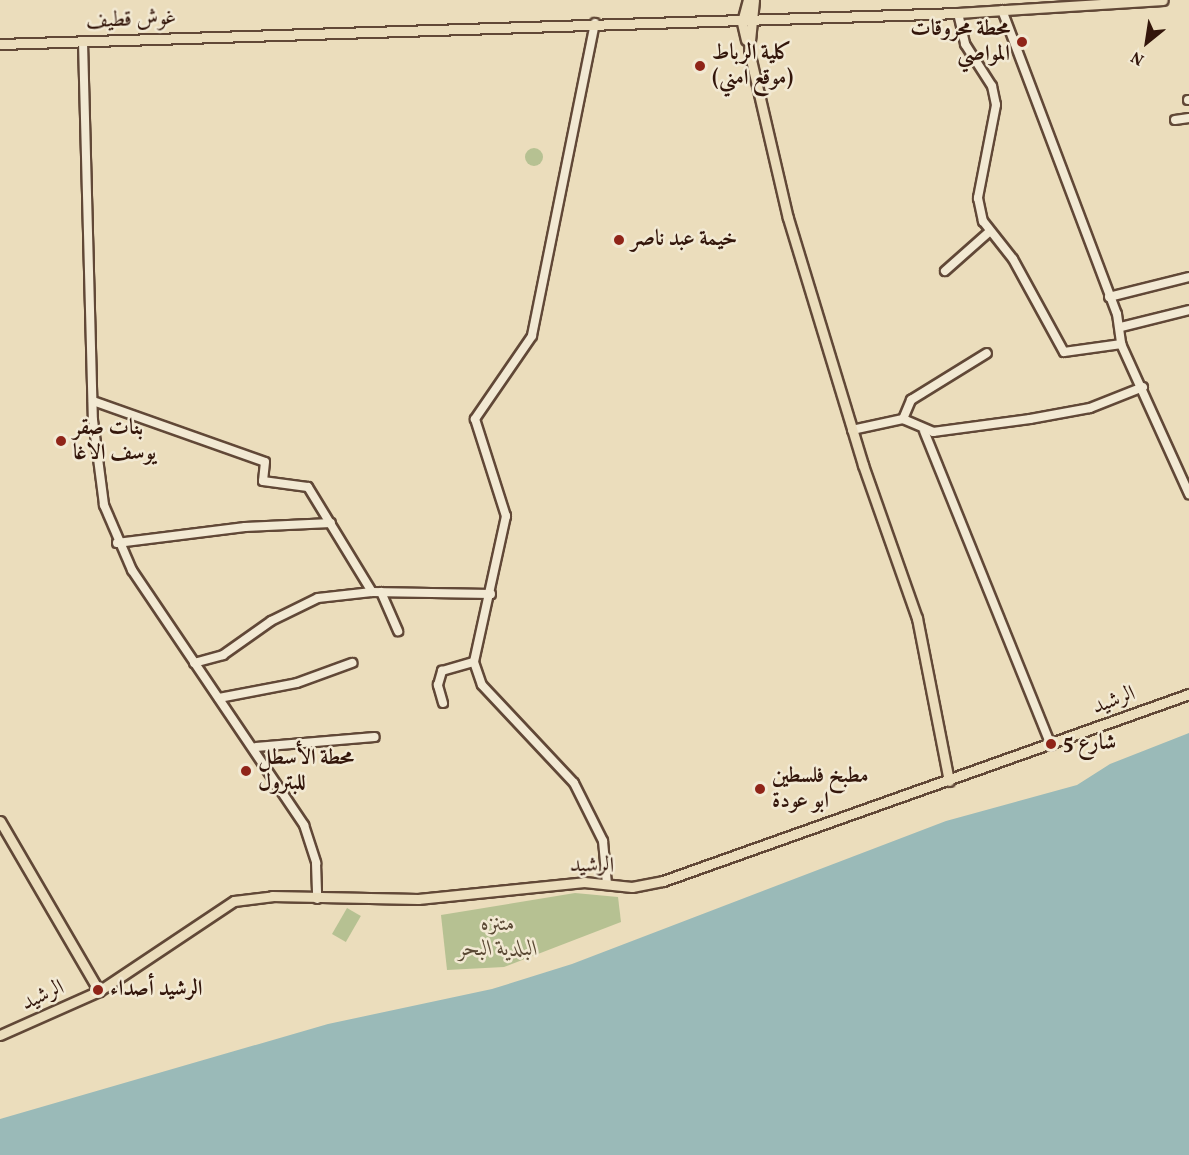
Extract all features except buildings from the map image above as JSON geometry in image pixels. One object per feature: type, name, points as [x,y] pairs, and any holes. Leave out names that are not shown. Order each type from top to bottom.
[{"type":"main road","points":[[748,0],[749,51],[801,266],[852,430],[917,618],[948,781]]},
{"type":"main road","points":[[748,16],[754,0]]},
{"type":"main road","name":"غوش قطيف","points":[[0,44],[748,16],[958,13],[1002,10],[1028,4],[1045,8],[1164,0]]},
{"type":"main road","name":"الرشيد","points":[[0,1035],[99,991],[234,901],[418,899],[585,882],[632,887],[663,881],[1051,745],[1189,694]]},
{"type":"main road","points":[[0,821],[99,991]]},
{"type":"street","points":[[1034,0],[1045,8]]},
{"type":"street","points":[[1002,10],[1121,327],[1121,344],[1143,387],[1189,494]]},
{"type":"street","points":[[958,13],[965,44],[995,93],[993,140],[978,198],[990,231],[1013,258],[1064,352],[1121,344]]},
{"type":"street","points":[[595,23],[532,336],[474,419],[506,516],[491,594],[474,662],[482,685],[574,783],[603,841],[607,884]]},
{"type":"street","points":[[83,42],[93,400],[98,475],[117,543],[194,663],[256,747],[309,836],[319,881],[317,899]]},
{"type":"street","points":[[1175,120],[1189,118]]},
{"type":"street","points":[[945,271],[990,231]]},
{"type":"street","points":[[1108,297],[1189,277]]},
{"type":"street","points":[[1121,327],[1189,310]]},
{"type":"street","points":[[903,419],[911,400],[987,352]]},
{"type":"street","points":[[852,430],[903,419],[924,431],[1090,408],[1143,387]]},
{"type":"street","points":[[93,400],[265,462],[263,481],[308,487],[376,592],[398,631]]},
{"type":"street","points":[[924,431],[1051,745]]},
{"type":"street","points":[[117,543],[234,528],[331,523]]},
{"type":"street","points":[[194,663],[223,655],[271,621],[318,598],[376,592],[491,594]]},
{"type":"street","points":[[443,703],[438,685],[442,671],[474,662]]},
{"type":"street","points":[[219,698],[297,683],[352,663]]},
{"type":"street","points":[[256,747],[375,737]]},
{"type":"green space","points":[[530,148],[538,148],[543,153],[541,164],[530,166],[525,161],[525,153]]},
{"type":"green space","name":"متنزه البلدية البحر","points":[[575,893],[618,897],[621,922],[504,967],[447,970],[441,915]]},
{"type":"green space","points":[[347,908],[361,916],[346,942],[332,934]]},
{"type":"water","points":[[1189,733],[1189,1155],[0,1155],[0,1119],[328,1024],[492,989],[572,964],[946,821],[1077,785],[1110,764]]},
{"type":"place","name":"محطة محروقات المواصي","points":[[1022,42]]},
{"type":"place","name":"كلية الرباط (موقع امني)","points":[[700,66]]},
{"type":"place","name":"خيمة عبد ناصر","points":[[619,240]]},
{"type":"place","name":"بنات صقر يوسف الاغا","points":[[61,441]]},
{"type":"place","name":"شارع 5","points":[[1051,744]]},
{"type":"place","name":"محطة الأسطل للبترول","points":[[246,771]]},
{"type":"place","name":"مطبخ فلسطين ابو عودة","points":[[760,789]]},
{"type":"place","name":"الرشيد أصداء","points":[[98,990]]}]
